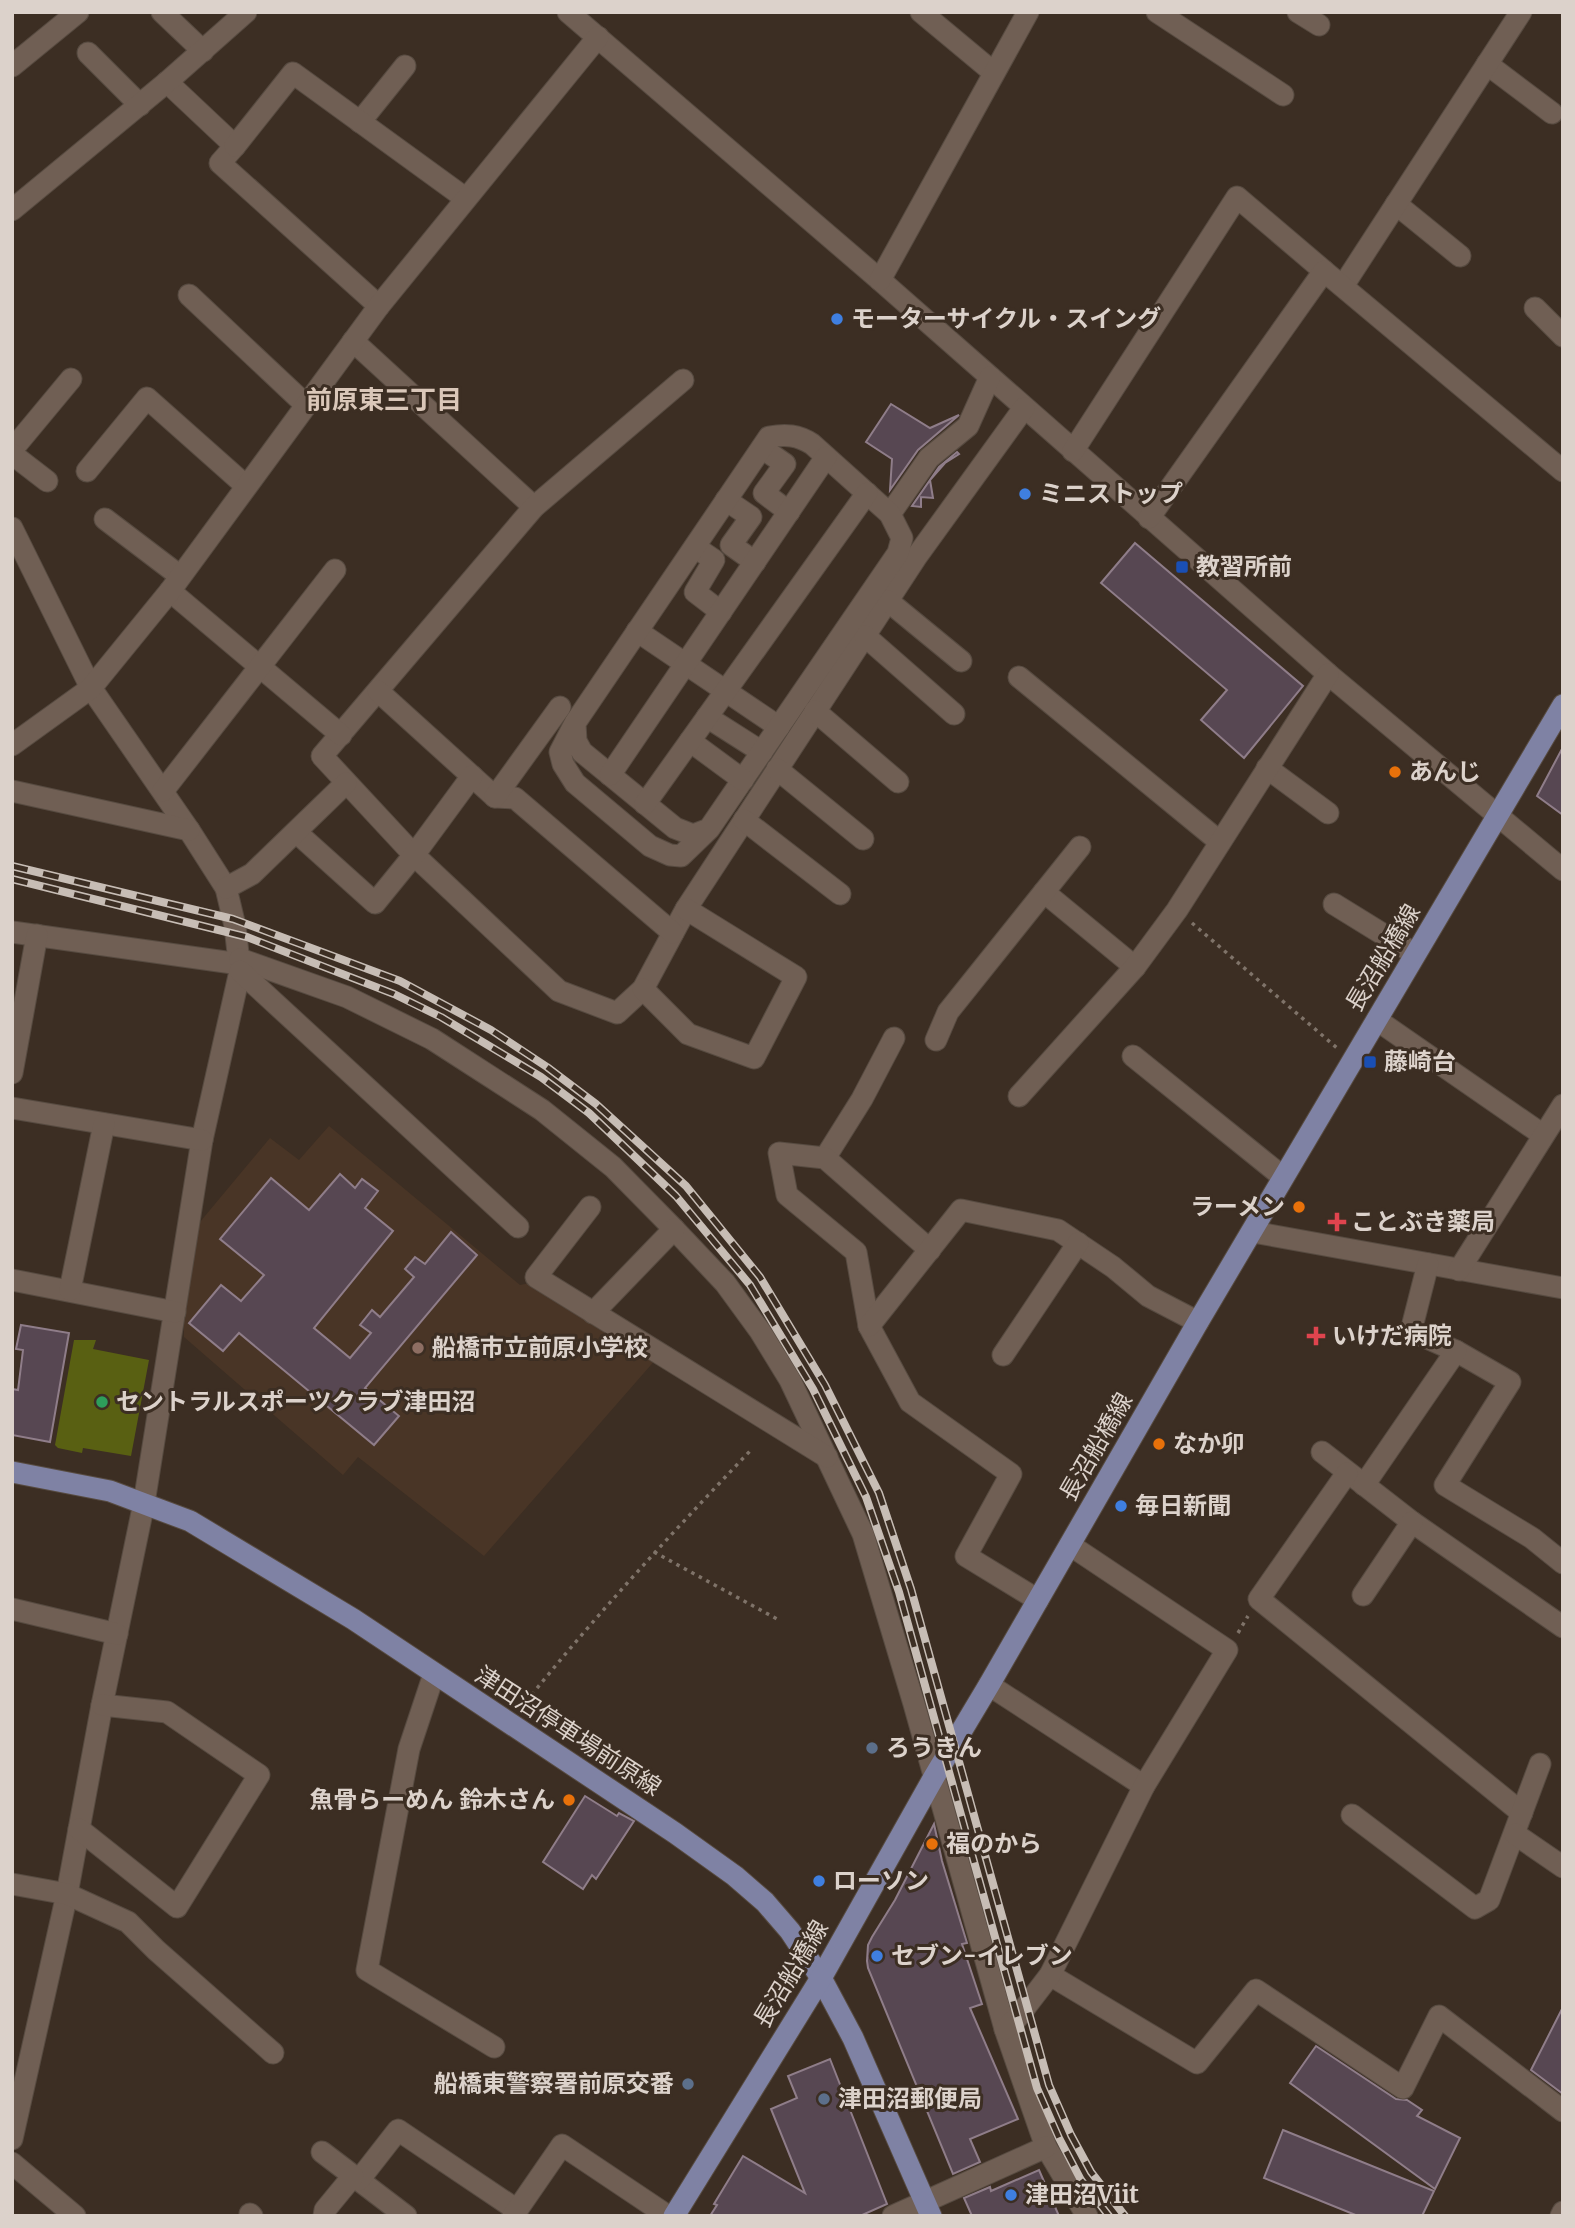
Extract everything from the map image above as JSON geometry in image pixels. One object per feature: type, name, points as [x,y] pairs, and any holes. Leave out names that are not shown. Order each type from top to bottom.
[{"type":"main road","name":"長沼船橋線","points":[[674,2216],[821,1978],[934,1777],[1198,1322],[1563,705]]},
{"type":"main road","name":"津田沼停車場前原線","points":[[12,1472],[110,1491],[190,1521],[353,1619],[675,1833],[735,1876],[765,1902],[790,1931],[821,1978],[853,2038],[928,2209]]},
{"type":"street","points":[[12,66],[78,12]]},
{"type":"street","points":[[162,12],[203,51]]},
{"type":"street","points":[[12,210],[140,105],[246,12]]},
{"type":"street","points":[[568,12],[880,280],[1328,674],[1563,870]]},
{"type":"street","points":[[921,12],[993,72]]},
{"type":"street","points":[[1157,12],[1283,95]]},
{"type":"street","points":[[1298,12],[1319,26]]},
{"type":"street","points":[[1343,286],[1521,12]]},
{"type":"street","points":[[880,280],[993,72],[1017,17]]},
{"type":"street","points":[[12,745],[91,688],[175,583],[379,306],[598,37]]},
{"type":"street","points":[[88,52],[140,105]]},
{"type":"street","points":[[1487,64],[1552,113]]},
{"type":"street","points":[[360,122],[405,66]]},
{"type":"street","points":[[379,306],[220,163],[293,73],[465,198]]},
{"type":"street","points":[[167,82],[235,146]]},
{"type":"street","points":[[1073,451],[1237,197],[1563,471]]},
{"type":"street","points":[[1396,204],[1460,256]]},
{"type":"street","points":[[1149,518],[1324,271]]},
{"type":"street","points":[[189,295],[306,405]]},
{"type":"street","points":[[1535,308],[1563,336]]},
{"type":"street","points":[[353,341],[534,507]]},
{"type":"street","points":[[890,513],[929,458],[968,426],[990,377]]},
{"type":"street","points":[[47,481],[12,452],[71,379]]},
{"type":"street","points":[[683,380],[534,507],[322,756],[414,855],[559,991],[617,1013],[643,989],[686,909],[815,711],[917,556],[1024,408]]},
{"type":"street","points":[[87,471],[147,398],[246,486]]},
{"type":"street","points":[[495,797],[637,632],[769,437],[785,434],[801,437],[890,513],[902,538],[898,552],[709,829],[681,856],[670,855],[650,846],[575,782],[563,764],[560,752],[568,715]]},
{"type":"street","points":[[762,448],[785,464],[764,493],[789,512]]},
{"type":"street","points":[[610,775],[826,457]]},
{"type":"street","points":[[645,804],[867,493]]},
{"type":"street","points":[[726,500],[751,517],[731,545],[755,562]]},
{"type":"street","points":[[105,519],[259,666],[341,735]]},
{"type":"street","points":[[12,528],[91,688],[226,888],[240,964],[202,1140],[145,1503],[102,1705],[67,1894],[23,2044],[12,2139]]},
{"type":"street","points":[[695,547],[714,561],[695,592],[721,612]]},
{"type":"street","points":[[163,791],[335,570]]},
{"type":"street","points":[[888,601],[961,661]]},
{"type":"street","points":[[637,632],[779,727]]},
{"type":"street","points":[[865,636],[954,714]]},
{"type":"street","points":[[1019,1096],[1135,967],[1177,910],[1328,674]]},
{"type":"street","points":[[1019,677],[1220,842]]},
{"type":"street","points":[[378,691],[495,797],[515,797],[673,933]]},
{"type":"street","points":[[815,711],[898,782]]},
{"type":"street","points":[[568,715],[582,752],[645,804],[675,828],[693,835],[709,829]]},
{"type":"street","points":[[707,717],[762,752]]},
{"type":"street","points":[[690,741],[743,780]]},
{"type":"street","points":[[1267,768],[1328,813]]},
{"type":"street","points":[[777,769],[863,839]]},
{"type":"street","points":[[296,832],[375,903],[472,776]]},
{"type":"street","points":[[226,888],[252,874],[346,783]]},
{"type":"street","points":[[12,791],[189,830]]},
{"type":"street","points":[[744,820],[840,894]]},
{"type":"street","points":[[936,1040],[948,1012],[1080,847]]},
{"type":"street","points":[[1044,892],[1135,967]]},
{"type":"street","points":[[1334,904],[1415,954]]},
{"type":"street","points":[[643,989],[688,1034],[754,1058],[796,977],[686,909]]},
{"type":"street","points":[[12,932],[240,964],[347,997],[432,1039],[542,1110],[613,1167],[725,1283],[760,1331],[790,1380],[863,1534],[1005,2029],[1046,2147],[1087,2216]]},
{"type":"street","points":[[12,1073],[37,936]]},
{"type":"street","points":[[240,964],[518,1227]]},
{"type":"street","points":[[1377,1020],[1543,1135]]},
{"type":"street","points":[[825,1158],[862,1099],[894,1038]]},
{"type":"street","points":[[1133,1056],[1283,1177]]},
{"type":"street","points":[[1458,1270],[1563,1105]]},
{"type":"street","points":[[12,1108],[202,1140]]},
{"type":"street","points":[[70,1290],[104,1124]]},
{"type":"street","points":[[930,1250],[825,1158],[779,1153],[787,1195],[856,1252],[869,1326],[910,1402],[1011,1474],[966,1556],[1038,1600]]},
{"type":"street","points":[[590,1207],[536,1277],[827,1457]]},
{"type":"street","points":[[869,1326],[961,1210],[1058,1230],[1113,1267],[1148,1296],[1198,1322]]},
{"type":"street","points":[[593,1312],[674,1229]]},
{"type":"street","points":[[1253,1232],[1563,1288]]},
{"type":"street","points":[[1003,1354],[1078,1243]]},
{"type":"street","points":[[1429,1264],[1411,1331],[1456,1351],[1510,1382],[1445,1485],[1532,1538],[1563,1563]]},
{"type":"street","points":[[12,1280],[175,1312]]},
{"type":"street","points":[[1456,1351],[1259,1599],[1522,1813]]},
{"type":"street","points":[[1322,1452],[1412,1522],[1563,1627]]},
{"type":"street","points":[[1363,1595],[1412,1522]]},
{"type":"street","points":[[1005,2029],[1017,2018],[1050,1975],[1144,1786],[1227,1650],[1070,1545]]},
{"type":"street","points":[[12,1609],[117,1634]]},
{"type":"street","points":[[434,1674],[409,1749],[367,1970],[494,2047]]},
{"type":"street","points":[[989,1685],[1144,1786]]},
{"type":"street","points":[[79,1829],[177,1908],[259,1775],[167,1712],[102,1705]]},
{"type":"street","points":[[1352,1815],[1475,1908],[1489,1900],[1541,1764]]},
{"type":"street","points":[[1515,1834],[1563,1867]]},
{"type":"street","points":[[12,1884],[67,1894],[128,1922],[273,2053]]},
{"type":"street","points":[[1050,1975],[1197,2063],[1256,1990],[1404,2088],[1438,2016],[1563,2111]]},
{"type":"street","points":[[324,2216],[325,2210],[398,2130],[515,2213],[562,2145],[668,2216]]},
{"type":"street","points":[[893,2216],[928,2209],[1046,2147]]},
{"type":"street","points":[[322,2152],[406,2216]]},
{"type":"street","points":[[12,2163],[75,2216]]},
{"type":"path","points":[[1177,910],[1352,1061]]},
{"type":"path","points":[[509,1724],[572,1644],[750,1451]]},
{"type":"path","points":[[654,1552],[779,1620]]},
{"type":"path","points":[[1227,1650],[1259,1599]]},
{"type":"shaded area","name":"船橋市立前原小学校","points":[[329,1126],[520,1285],[530,1283],[657,1358],[484,1556],[358,1457],[343,1475],[184,1337],[184,1297],[195,1228],[270,1138],[299,1160]]},
{"type":"green space","name":"セントラルスポーツクラブ津田沼","points":[[74,1340],[96,1340],[93,1349],[149,1360],[131,1456],[83,1448],[82,1453],[55,1445]]},
{"type":"building","points":[[891,404],[930,428],[959,415],[918,450],[890,490],[892,459],[866,442]]},
{"type":"building","points":[[957,452],[959,454],[945,463],[930,480],[939,467]]},
{"type":"building","points":[[930,480],[933,498],[921,497],[921,507],[912,506]]},
{"type":"building","points":[[1135,543],[1303,686],[1244,758],[1201,720],[1227,690],[1101,583]]},
{"type":"building","points":[[1563,747],[1563,815],[1537,796]]},
{"type":"building","points":[[340,1174],[355,1188],[362,1179],[378,1191],[365,1208],[393,1231],[314,1328],[350,1358],[371,1333],[360,1325],[372,1310],[380,1317],[414,1277],[405,1269],[415,1257],[425,1264],[451,1232],[477,1255],[365,1388],[399,1416],[374,1445],[239,1333],[223,1351],[189,1323],[221,1285],[241,1301],[264,1275],[220,1239],[271,1178],[309,1210]]},
{"type":"building","name":"セントラルスポーツクラブ津田沼","points":[[21,1325],[69,1333],[50,1442],[12,1435],[12,1389],[18,1390],[23,1350],[16,1349]]},
{"type":"building","points":[[585,1796],[617,1816],[619,1813],[634,1821],[596,1879],[592,1875],[583,1889],[543,1862]]},
{"type":"building","points":[[934,1824],[942,1861],[967,1943],[962,1944],[982,2004],[970,2008],[1018,2119],[970,2139],[980,2162],[953,2174],[867,1961],[868,1945],[895,1900]]},
{"type":"building","points":[[1563,2007],[1563,2094],[1531,2070]]},
{"type":"building","points":[[1316,2046],[1396,2099],[1407,2100],[1422,2110],[1417,2116],[1460,2138],[1435,2189],[1290,2083]]},
{"type":"building","points":[[830,2059],[887,2204],[860,2216],[710,2216],[717,2205],[714,2204],[743,2156],[805,2193],[771,2109],[797,2098],[788,2076]]},
{"type":"building","points":[[1283,2130],[1434,2191],[1422,2216],[1358,2216],[1264,2178]]},
{"type":"building","name":"津田沼Viit","points":[[1039,2170],[1059,2216],[972,2216],[964,2198],[990,2187],[991,2191]]},
{"type":"railway","points":[[12,866],[233,919],[400,981],[491,1030],[547,1067],[596,1104],[686,1186],[760,1277],[825,1385],[879,1493],[911,1589],[1049,2085],[1091,2172],[1125,2216]]},
{"type":"railway","points":[[12,879],[247,937],[394,994],[441,1017],[541,1077],[589,1113],[676,1196],[750,1285],[813,1389],[866,1497],[899,1592],[1037,2088],[1081,2180],[1109,2216]]},
{"type":"place","name":"モーターサイクル・スイング","points":[[837,319]]},
{"type":"place","name":"ミニストップ","points":[[1025,494]]},
{"type":"place","name":"教習所前","points":[[1182,567]]},
{"type":"place","name":"あんじ","points":[[1395,772]]},
{"type":"place","name":"藤崎台","points":[[1370,1062]]},
{"type":"place","name":"ラーメン","points":[[1299,1207]]},
{"type":"place","name":"ことぶき薬局","points":[[1337,1222]]},
{"type":"place","name":"いけだ病院","points":[[1316,1336]]},
{"type":"place","name":"船橋市立前原小学校","points":[[418,1348]]},
{"type":"place","name":"セントラルスポーツクラブ津田沼","points":[[102,1402]]},
{"type":"place","name":"なか卯","points":[[1159,1444]]},
{"type":"place","name":"毎日新聞","points":[[1121,1506]]},
{"type":"place","name":"ろうきん","points":[[872,1748]]},
{"type":"place","name":"魚骨らーめん 鈴木さん","points":[[569,1800]]},
{"type":"place","name":"福のから","points":[[932,1844]]},
{"type":"place","name":"ローソン","points":[[819,1881]]},
{"type":"place","name":"セブン-イレブン","points":[[877,1956]]},
{"type":"place","name":"船橋東警察署前原交番","points":[[688,2084]]},
{"type":"place","name":"津田沼郵便局","points":[[824,2099]]},
{"type":"place","name":"津田沼Viit","points":[[1011,2195]]},
{"type":"district","name":"前原東三丁目","points":[[384,400]]}]
